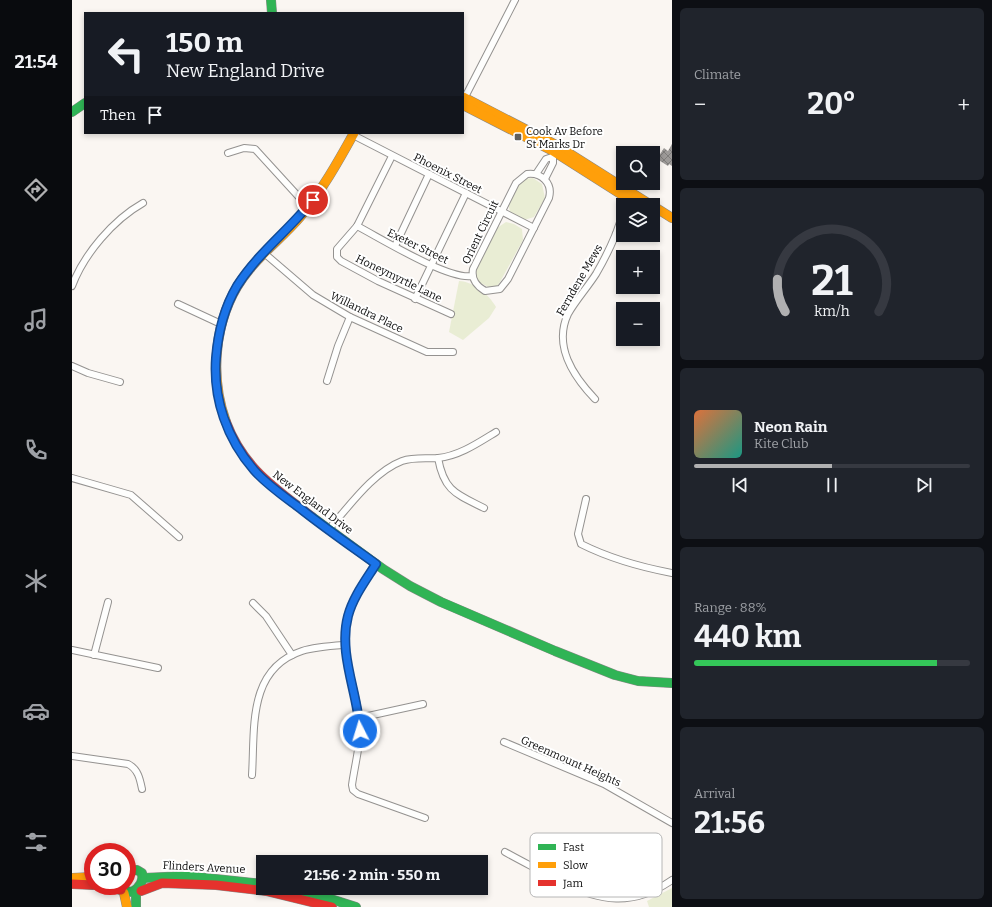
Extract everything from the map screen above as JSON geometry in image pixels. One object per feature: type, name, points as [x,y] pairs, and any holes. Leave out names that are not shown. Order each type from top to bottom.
[{"type":"street","points":[[266,0],[266,12]]},
{"type":"street","points":[[271,0],[272,12]]},
{"type":"street","points":[[464,98],[515,0]]},
{"type":"street","points":[[72,106],[84,98]]},
{"type":"street","points":[[464,101],[554,151],[632,198]]},
{"type":"street","points":[[72,112],[84,104]]},
{"type":"street","name":"Phoenix Street","points":[[354,134],[392,156],[534,228]]},
{"type":"street","name":"New England Drive","points":[[354,134],[326,184],[308,207],[264,253],[237,286],[228,303],[221,324],[215,372],[222,413],[229,432],[240,452],[254,471],[328,530],[410,586],[442,602],[615,675],[638,681],[672,683]]},
{"type":"street","points":[[228,153],[244,148],[255,149],[308,207]]},
{"type":"street","points":[[554,151],[553,163],[545,179],[536,174],[546,159],[554,151]]},
{"type":"street","name":"Honeymyrtle Lane","points":[[392,156],[357,226],[338,246],[336,254],[339,259],[378,281],[451,314]]},
{"type":"street","points":[[395,246],[429,174]]},
{"type":"street","name":"Orient Circuit","points":[[536,174],[527,174],[518,179],[474,266],[472,276],[476,284],[485,291],[500,289],[508,279],[550,194],[550,187],[545,179]]},
{"type":"street","points":[[415,299],[466,193]]},
{"type":"street","points":[[72,286],[87,257],[125,215],[143,203]]},
{"type":"street","points":[[660,212],[672,218]]},
{"type":"street","points":[[660,217],[672,224]]},
{"type":"street","name":"Exeter Street","points":[[357,226],[432,265],[462,277],[472,276]]},
{"type":"street","name":"Ferndene Mews","points":[[595,398],[576,377],[566,359],[563,343],[565,322],[572,307],[596,274],[616,234]]},
{"type":"street","name":"Willandra Place","points":[[264,253],[313,295],[350,317],[427,352],[453,352]]},
{"type":"street","points":[[178,304],[221,324]]},
{"type":"street","points":[[327,381],[338,346],[350,317]]},
{"type":"street","points":[[72,366],[88,373],[120,382]]},
{"type":"street","points":[[328,530],[366,488],[394,465],[414,458],[438,458],[463,451],[496,432]]},
{"type":"street","points":[[438,458],[442,475],[447,485],[464,498],[484,508]]},
{"type":"street","points":[[72,478],[131,495],[179,537]]},
{"type":"street","points":[[586,499],[578,534],[581,544],[600,554],[636,567],[672,573]]},
{"type":"street","points":[[376,564],[351,606],[346,626],[344,645],[359,718],[359,743],[352,784],[353,790],[358,794],[425,818]]},
{"type":"street","points":[[94,655],[108,602]]},
{"type":"street","points":[[253,603],[266,616],[292,655]]},
{"type":"street","points":[[252,775],[254,717],[260,692],[277,667],[292,655],[312,648],[344,645]]},
{"type":"street","points":[[72,650],[158,668]]},
{"type":"street","points":[[359,718],[423,704]]},
{"type":"street","name":"Greenmount Heights","points":[[504,742],[604,784],[672,823]]},
{"type":"street","points":[[72,756],[128,764],[134,768],[140,777],[142,789]]},
{"type":"street","points":[[506,852],[530,865]]},
{"type":"street","points":[[136,871],[143,878],[144,883],[138,892],[136,907]]},
{"type":"street","name":"Flinders Avenue","points":[[143,878],[187,876],[256,883]]},
{"type":"street","points":[[72,878],[84,877]]},
{"type":"street","points":[[662,887],[672,880]]},
{"type":"street","name":"Flinders Avenue","points":[[138,892],[162,883],[216,885],[266,891],[332,907]]},
{"type":"street","points":[[72,884],[84,885]]},
{"type":"street","points":[[124,895],[127,907]]},
{"type":"street","points":[[318,895],[356,907]]},
{"type":"street","points":[[597,897],[611,901],[637,899],[642,897]]},
{"type":"green space","points":[[533,178],[542,184],[545,198],[534,217],[524,220],[510,212],[508,203],[514,190],[523,180]]},
{"type":"green space","points":[[506,222],[514,224],[522,229],[523,240],[500,282],[497,286],[490,288],[477,281],[475,271],[497,228]]},
{"type":"green space","points":[[459,281],[476,286],[496,307],[489,318],[463,340],[449,332]]},
{"type":"green space","points":[[672,888],[672,907],[649,907],[647,901],[655,897],[662,897],[662,893]]},
{"type":"building","points":[[672,144],[672,166],[669,164],[668,166],[660,161],[660,154],[664,148],[668,151]]},
{"type":"traffic: fast","points":[[271,0],[272,12]]},
{"type":"traffic: fast","points":[[72,112],[84,104]]},
{"type":"traffic: fast","points":[[312,517],[383,569],[410,586],[441,602],[615,675],[638,681],[672,683]]},
{"type":"traffic: fast","points":[[136,870],[142,873],[142,882],[136,890]]},
{"type":"traffic: fast","points":[[143,878],[187,876],[256,883]]},
{"type":"traffic: fast","points":[[136,895],[136,907]]},
{"type":"traffic: fast","points":[[318,895],[356,907]]},
{"type":"traffic: slow","points":[[464,98],[556,145],[640,198]]},
{"type":"traffic: slow","points":[[464,106],[553,151],[627,198]]},
{"type":"traffic: slow","points":[[226,422],[220,403],[216,363],[222,323],[229,304],[238,286],[249,270],[261,256],[294,224],[308,207],[322,187],[353,134]]},
{"type":"traffic: slow","points":[[660,210],[672,218]]},
{"type":"traffic: slow","points":[[72,878],[84,877]]},
{"type":"traffic: slow","points":[[124,895],[127,907]]},
{"type":"traffic: jam","points":[[226,422],[233,438],[251,465],[273,487],[312,517]]},
{"type":"traffic: jam","points":[[141,891],[162,883],[216,885],[266,891],[332,907]]},
{"type":"traffic: jam","points":[[72,884],[84,885]]},
{"type":"place","name":"Cook Av Before St Marks Dr","points":[[518,137]]},
{"type":"route","points":[[313,200],[297,220],[247,272],[237,286],[228,303],[221,324],[217,346],[215,372],[216,387],[222,413],[229,432],[240,452],[254,471],[328,530],[376,564],[355,597],[348,615],[344,645],[359,718],[360,731]]}]
